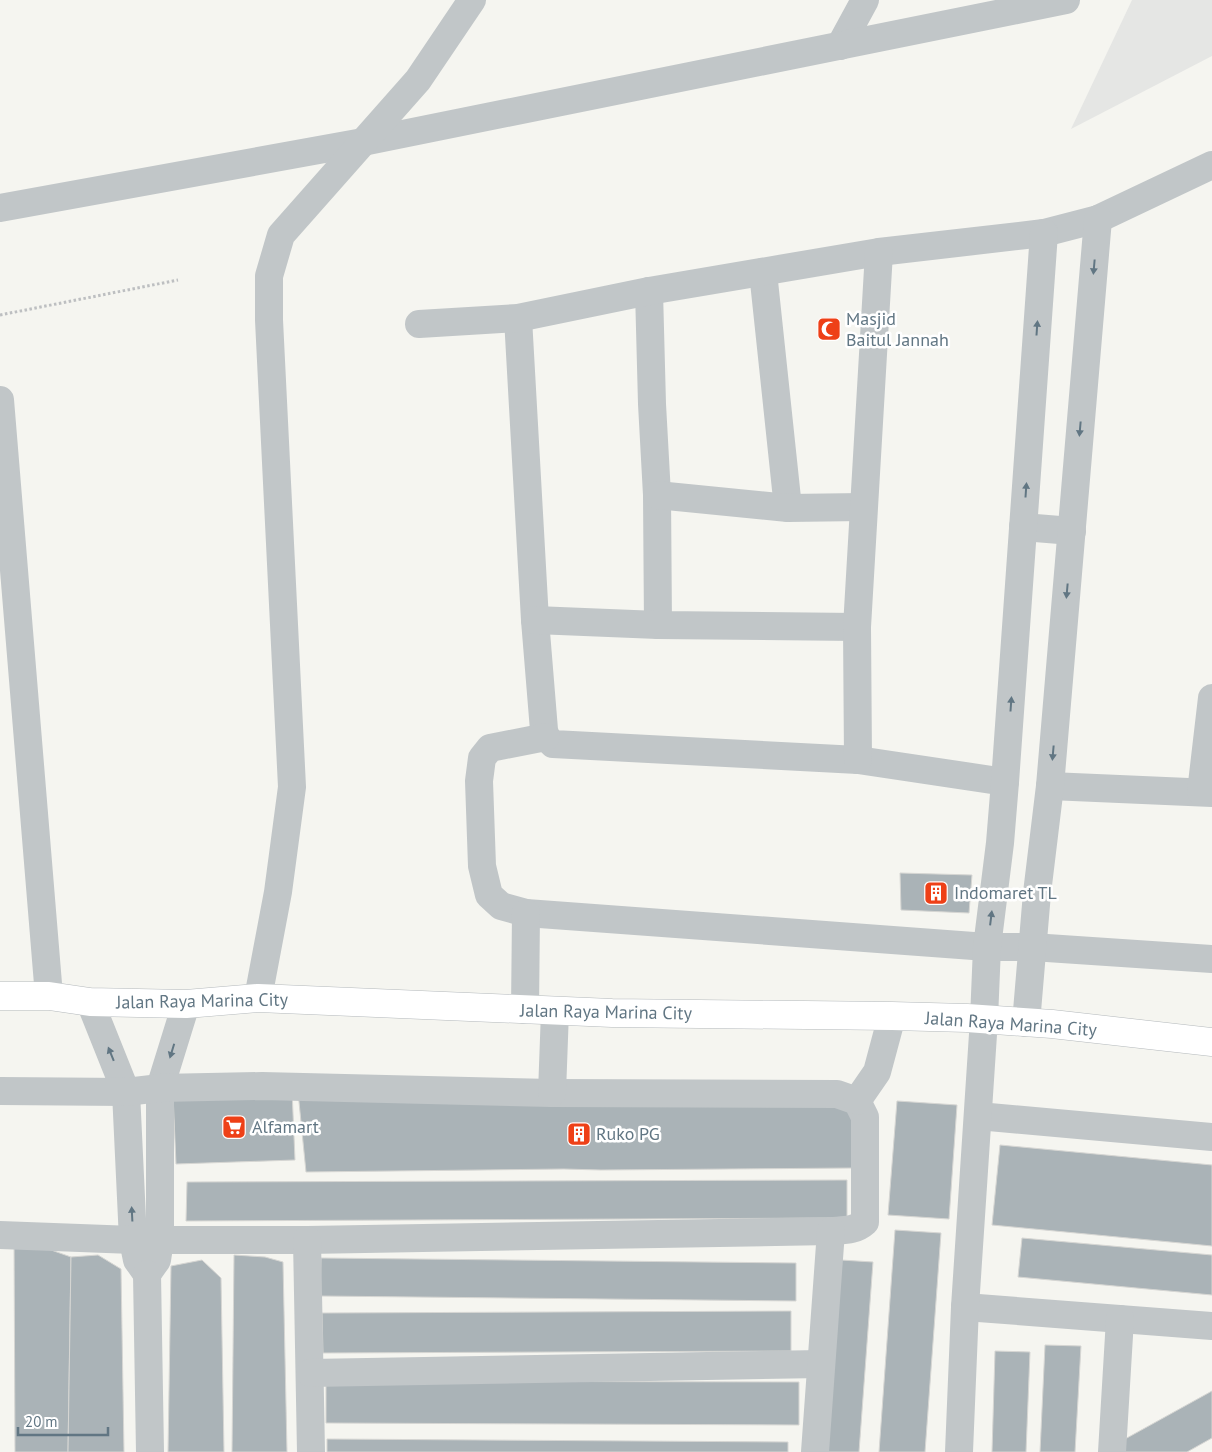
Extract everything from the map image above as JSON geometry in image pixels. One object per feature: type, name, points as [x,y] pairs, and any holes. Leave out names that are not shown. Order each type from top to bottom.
[{"type":"main road","name":"Jalan Raya Marina City","points":[[0,996],[50,996],[90,1002],[186,1004],[258,998],[555,1011],[984,1019],[1212,1042]]},
{"type":"street","points":[[258,998],[278,892],[292,787],[269,320],[269,276],[282,235],[418,80],[472,0]]},
{"type":"street","points":[[840,46],[865,0]]},
{"type":"street","points":[[0,208],[363,142],[1066,0]]},
{"type":"street","points":[[419,324],[518,318],[649,291],[879,252],[1044,233],[1098,219],[1212,165]]},
{"type":"street","points":[[1026,1023],[1032,947],[1050,786],[1098,219]]},
{"type":"street","points":[[959,1452],[965,1307],[987,947],[1006,782],[1044,233]]},
{"type":"street","points":[[858,760],[856,627],[879,252]]},
{"type":"street","points":[[763,272],[788,508]]},
{"type":"street","points":[[649,291],[657,495],[658,625]]},
{"type":"street","points":[[518,318],[535,620],[546,737],[552,744],[858,760],[1006,782]]},
{"type":"street","points":[[0,400],[50,996]]},
{"type":"street","points":[[657,495],[788,508],[863,507]]},
{"type":"street","points":[[1024,527],[1072,530]]},
{"type":"street","points":[[535,620],[658,625],[856,627]]},
{"type":"street","points":[[1050,786],[1207,793],[1212,698]]},
{"type":"street","points":[[546,737],[490,748],[482,758],[479,781],[482,866],[489,895],[501,906],[526,913],[987,947],[1032,947],[1212,959]]},
{"type":"street","points":[[1001,834],[1044,835]]},
{"type":"street","points":[[526,913],[526,1010]]},
{"type":"street","points":[[90,1002],[126,1092],[133,1240],[136,1260],[147,1274]]},
{"type":"street","points":[[150,1452],[147,1274],[157,1260],[160,1240],[160,1088],[186,1004]]},
{"type":"street","points":[[552,1093],[555,1011]]},
{"type":"street","points":[[857,1101],[877,1072],[892,1016]]},
{"type":"street","points":[[0,1091],[126,1092],[160,1088],[262,1086],[552,1093],[837,1094],[857,1101],[865,1117],[865,1222],[851,1230],[307,1240],[133,1240],[0,1235]]},
{"type":"street","points":[[978,1116],[1212,1137]]},
{"type":"street","points":[[815,1452],[831,1231]]},
{"type":"street","points":[[307,1240],[311,1452]]},
{"type":"street","points":[[965,1307],[1212,1326]]},
{"type":"street","points":[[1112,1452],[1120,1319]]},
{"type":"street","points":[[310,1373],[821,1364]]},
{"type":"path","points":[[0,315],[178,280]]},
{"type":"shaded area","points":[[1132,0],[1212,0],[1212,56],[1071,129]]},
{"type":"building","name":"Indomaret TL","points":[[900,873],[972,875],[969,913],[901,910]]},
{"type":"building","name":"Alfamart","points":[[292,1090],[295,1160],[176,1164],[173,1094]]},
{"type":"building","name":"Ruko PG","points":[[298,1092],[857,1101],[854,1168],[306,1172]]},
{"type":"building","points":[[897,1101],[957,1105],[949,1219],[888,1215]]},
{"type":"building","points":[[1000,1145],[1212,1165],[1212,1246],[992,1225]]},
{"type":"building","points":[[847,1180],[847,1218],[186,1221],[187,1182]]},
{"type":"building","points":[[895,1230],[941,1233],[925,1452],[879,1452]]},
{"type":"building","points":[[14,1237],[71,1257],[68,1452],[15,1452]]},
{"type":"building","points":[[1022,1238],[1212,1255],[1212,1295],[1018,1277]]},
{"type":"building","points":[[98,1255],[121,1269],[124,1452],[68,1452],[71,1257]]},
{"type":"building","points":[[234,1255],[265,1257],[283,1262],[287,1452],[232,1452]]},
{"type":"building","points":[[321,1258],[796,1263],[796,1301],[320,1296]]},
{"type":"building","points":[[202,1260],[221,1278],[224,1452],[168,1452],[171,1266]]},
{"type":"building","points":[[841,1260],[873,1262],[859,1452],[827,1452]]},
{"type":"building","points":[[791,1311],[791,1351],[323,1353],[322,1313]]},
{"type":"building","points":[[1045,1345],[1081,1346],[1075,1452],[1040,1452]]},
{"type":"building","points":[[995,1351],[1030,1352],[1026,1452],[992,1452]]},
{"type":"building","points":[[326,1381],[799,1382],[799,1425],[326,1423]]},
{"type":"building","points":[[1212,1391],[1212,1438],[1187,1452],[1121,1452],[1116,1444]]},
{"type":"building","points":[[327,1439],[788,1442],[788,1452],[327,1452]]},
{"type":"place","name":"Masjid Baitul Jannah","points":[[829,329]]},
{"type":"place","name":"Indomaret TL","points":[[936,893]]},
{"type":"place","name":"Alfamart","points":[[234,1127]]},
{"type":"place","name":"Ruko PG","points":[[579,1134]]}]
